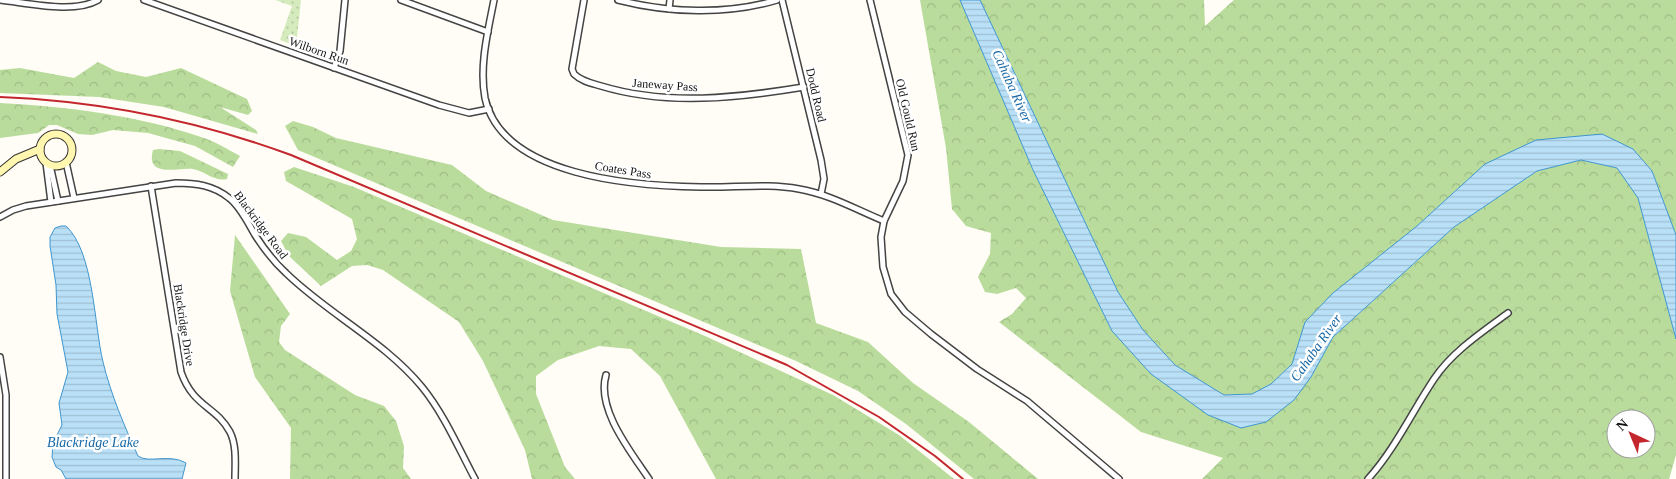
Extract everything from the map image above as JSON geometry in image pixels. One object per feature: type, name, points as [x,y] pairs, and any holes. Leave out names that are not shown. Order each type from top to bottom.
[{"type":"street","points":[[0,0],[74,7],[88,5],[98,0]]},
{"type":"street","name":"Wilborn Run","points":[[144,0],[453,110],[468,113],[489,109]]},
{"type":"street","points":[[334,68],[340,51],[345,0]]},
{"type":"street","points":[[400,0],[488,32]]},
{"type":"street","name":"Coates Pass","points":[[494,0],[483,77],[489,109],[502,132],[512,143],[526,152],[555,165],[602,178],[673,186],[773,186],[800,189],[821,194],[884,221]]},
{"type":"street","name":"Janeway Pass","points":[[584,0],[572,69],[574,74],[584,81],[632,94],[675,98],[741,96],[804,88]]},
{"type":"street","points":[[618,0],[669,9],[733,8],[777,0]]},
{"type":"street","points":[[669,9],[670,0]]},
{"type":"street","name":"Dodd Road","points":[[782,0],[824,179],[821,194]]},
{"type":"street","name":"Old Gould Run","points":[[870,0],[908,155],[903,181],[884,221],[880,252],[886,282],[896,302],[931,334],[977,369],[1027,401],[1119,479]]},
{"type":"street","points":[[48,164],[58,166],[66,162],[70,157],[72,148],[64,136],[56,134],[48,136],[42,141],[40,149],[41,156],[48,164],[58,201]]},
{"type":"street","points":[[0,172],[16,159],[40,149]]},
{"type":"street","points":[[66,162],[69,166],[74,198]]},
{"type":"street","points":[[48,164],[51,202]]},
{"type":"street","name":"Blackridge Road","points":[[0,217],[13,210],[51,202],[151,186],[197,184],[215,189],[231,199],[259,241],[284,272],[310,295],[402,366],[423,388],[436,407],[475,479]]},
{"type":"street","name":"Blackridge Drive","points":[[151,186],[181,372],[190,392],[229,431],[234,446],[235,479]]},
{"type":"street","points":[[1368,479],[1385,461],[1435,378],[1472,339],[1508,313]]},
{"type":"street","points":[[0,357],[6,404],[6,479]]},
{"type":"street","points":[[606,375],[604,388],[615,426],[623,442],[649,479]]},
{"type":"green space","points":[[275,0],[301,0],[296,46],[280,40],[292,6]]},
{"type":"green space","points":[[920,0],[960,0],[1033,170],[1112,331],[1208,415],[1294,400],[1311,377],[1333,337],[1454,227],[1537,171],[1581,160],[1617,168],[1638,198],[1676,339],[1676,455],[1669,479],[1202,479],[1223,458],[1141,432],[999,322],[1012,314],[1026,298],[1016,288],[997,294],[985,292],[978,277],[990,254],[991,233],[966,226],[952,209],[946,148]]},
{"type":"green space","points":[[980,0],[1204,0],[1205,26],[1234,0],[1676,0],[1676,235],[1652,171],[1633,149],[1485,164],[1306,322],[1292,364],[1271,384],[1252,394],[1224,395],[1175,365],[1143,330],[1118,292]]},
{"type":"green space","points":[[98,62],[116,71],[146,77],[181,68],[247,99],[252,111],[248,115],[220,107],[256,130],[258,134],[164,107],[99,97],[0,93],[0,70],[20,68],[74,78]]},
{"type":"green space","points":[[0,103],[102,113],[153,123],[206,139],[240,156],[233,167],[195,146],[148,133],[113,130],[92,135],[78,134],[57,125],[49,125],[38,133],[0,138]]},
{"type":"green space","points":[[293,121],[313,127],[336,138],[452,165],[486,191],[553,220],[721,247],[801,249],[816,323],[868,342],[913,383],[969,422],[1038,479],[974,479],[906,424],[858,391],[796,361],[298,150],[285,126]]},
{"type":"green space","points":[[153,150],[180,151],[228,174],[227,179],[214,178],[193,169],[165,170],[159,168],[154,165],[152,159]]},
{"type":"green space","points":[[294,167],[354,187],[705,336],[833,395],[899,435],[954,479],[716,479],[660,376],[631,349],[599,346],[558,360],[536,376],[536,394],[565,467],[575,479],[532,479],[525,450],[483,361],[459,322],[383,270],[367,265],[352,266],[321,286],[289,256],[281,241],[288,233],[306,237],[337,260],[351,251],[357,239],[352,219],[286,181],[284,172]]},
{"type":"green space","points":[[235,235],[290,314],[281,326],[279,342],[285,350],[355,395],[384,406],[396,421],[404,446],[403,468],[411,479],[290,479],[291,428],[255,377],[230,291]]},
{"type":"water","name":"Cahaba River","points":[[960,0],[980,0],[1118,292],[1143,330],[1175,365],[1224,395],[1252,394],[1271,384],[1292,364],[1305,322],[1333,293],[1417,226],[1485,164],[1536,140],[1602,134],[1633,149],[1652,171],[1676,235],[1676,339],[1638,198],[1617,168],[1581,160],[1537,171],[1454,227],[1333,337],[1311,377],[1294,400],[1266,422],[1241,428],[1208,415],[1151,374],[1112,331],[1033,170]]},
{"type":"water","name":"Blackridge Lake","points":[[66,226],[75,238],[82,253],[92,290],[106,374],[118,410],[138,456],[148,459],[166,458],[180,460],[186,463],[182,479],[66,479],[61,470],[56,467],[52,457],[53,443],[62,425],[59,403],[68,372],[57,314],[56,285],[50,237],[55,228]]},
{"type":"railway","points":[[0,97],[75,103],[148,114],[220,132],[291,155],[787,365],[879,417],[935,456],[963,479]]}]
